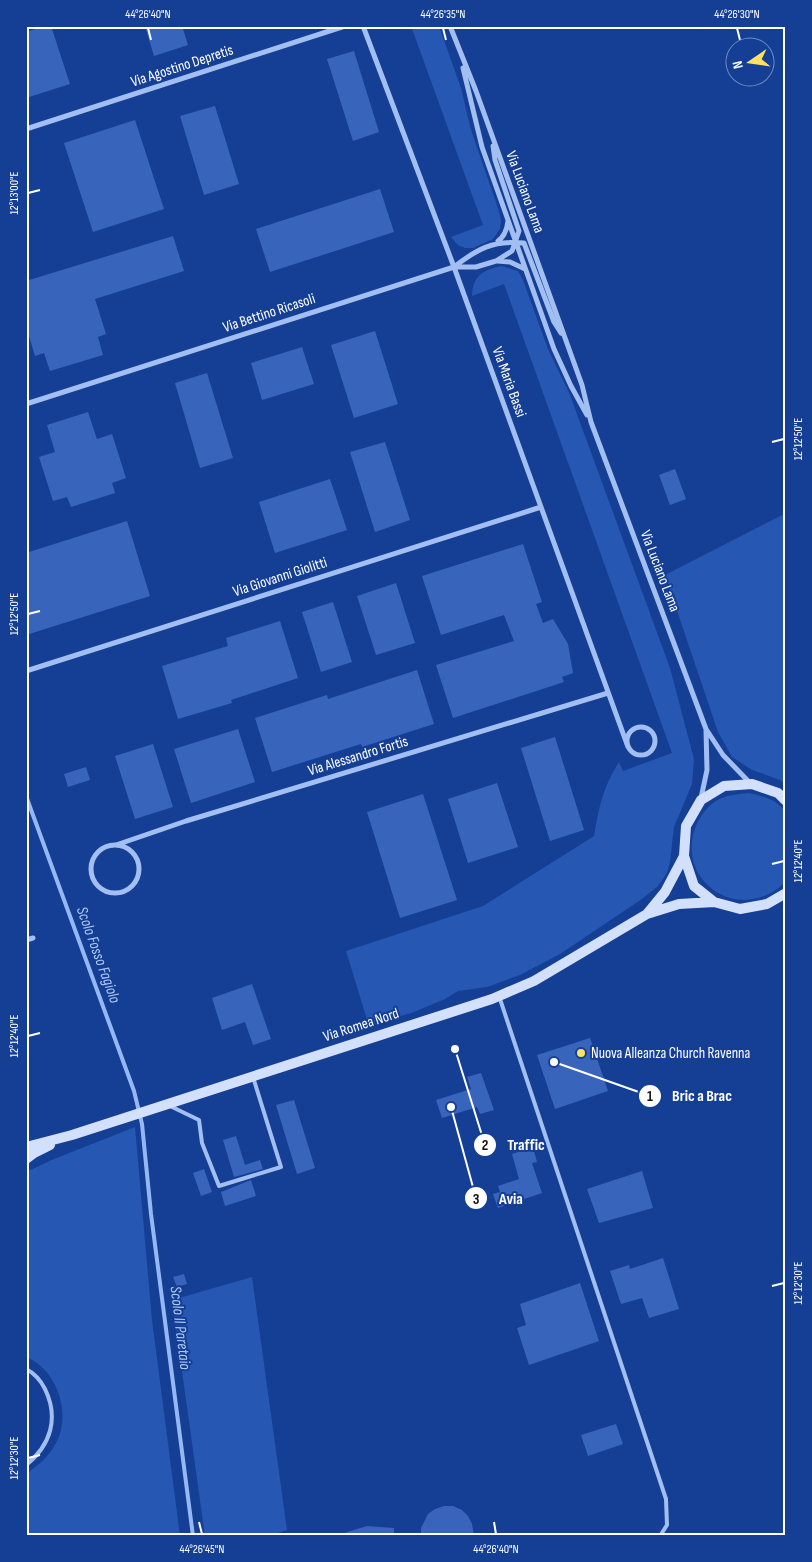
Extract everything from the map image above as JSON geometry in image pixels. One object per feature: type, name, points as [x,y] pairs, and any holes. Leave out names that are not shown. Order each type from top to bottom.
[{"type":"main road","points":[[786,801],[778,793],[752,784],[724,786],[701,800],[686,826],[684,856],[694,886],[714,902],[740,909],[767,904],[786,894]]},
{"type":"main road","name":"Via Romea Nord","points":[[647,914],[665,892],[684,856]]},
{"type":"main road","name":"Via Romea Nord","points":[[26,1147],[72,1135],[499,996],[534,981],[647,914],[679,904],[714,902]]},
{"type":"main road","name":"Via Romea Nord","points":[[26,1159],[34,1153],[72,1135]]},
{"type":"street","name":"Via Agostino Depretis","points":[[26,129],[345,26]]},
{"type":"street","name":"Via Maria Bassi","points":[[363,26],[454,267],[628,747]]},
{"type":"street","name":"Via Luciano Lama","points":[[450,26],[493,137],[582,385],[591,422],[706,729],[723,756],[752,784]]},
{"type":"street","name":"Via Luciano Lama","points":[[461,58],[482,147],[525,269],[554,348],[571,386],[591,422]]},
{"type":"street","name":"Via Luciano Lama","points":[[493,137],[495,160],[519,231],[516,242]]},
{"type":"street","points":[[491,245],[502,239],[508,220]]},
{"type":"street","name":"Via Bettino Ricasoli","points":[[26,404],[454,267],[469,256],[503,241],[516,242]]},
{"type":"street","points":[[454,267],[476,267],[496,261],[512,251],[516,242]]},
{"type":"street","name":"Via Luciano Lama","points":[[516,242],[524,243],[554,322],[565,339]]},
{"type":"street","points":[[496,261],[510,262],[525,269]]},
{"type":"street","name":"Via Giovanni Giolitti","points":[[26,671],[541,507]]},
{"type":"street","name":"Via Alessandro Fortis","points":[[116,845],[131,851],[136,857],[139,873],[135,884],[129,889],[115,894],[107,892],[98,886],[93,879],[92,866],[94,858],[101,850],[108,846],[608,693]]},
{"type":"street","points":[[637,728],[647,728],[654,735],[655,744],[651,752],[643,756],[634,754],[628,747],[627,737],[637,728]]},
{"type":"street","name":"Via Luciano Lama","points":[[701,800],[707,770],[706,729]]},
{"type":"street","points":[[26,940],[33,938]]},
{"type":"lane","points":[[499,996],[666,1499],[667,1525],[660,1536]]},
{"type":"lane","points":[[166,1104],[199,1120],[202,1143],[219,1186],[281,1167],[252,1076]]},
{"type":"lane","points":[[26,1369],[32,1372],[42,1384],[50,1400],[52,1411],[50,1434],[37,1456],[26,1465]]},
{"type":"shaded area","points":[[411,26],[439,26],[461,88],[471,130],[499,211],[500,229],[493,239],[473,248],[465,248],[458,245],[451,237],[483,225]]},
{"type":"shaded area","points":[[502,266],[518,271],[523,280],[548,349],[570,395],[670,668],[694,759],[692,784],[674,827],[667,873],[658,886],[642,899],[560,954],[520,975],[487,987],[458,991],[445,999],[414,1012],[369,1026],[346,951],[483,906],[594,836],[602,798],[619,762],[623,771],[672,753],[504,284],[472,296],[474,283],[480,275],[489,269]]},
{"type":"shaded area","points":[[786,513],[786,785],[780,780],[752,770],[732,757],[718,732],[665,575]]},
{"type":"shaded area","points":[[749,793],[774,802],[786,812],[786,881],[776,890],[765,896],[742,900],[719,894],[709,886],[695,867],[692,846],[696,825],[708,808],[724,797]]},
{"type":"shaded area","points":[[135,1127],[152,1320],[180,1536],[26,1536],[26,1474],[43,1460],[56,1443],[61,1431],[62,1406],[59,1394],[46,1371],[26,1357],[26,1172]]},
{"type":"shaded area","points":[[252,1277],[287,1530],[268,1536],[205,1536],[172,1300]]},
{"type":"building","points":[[51,26],[70,84],[26,98],[26,32]]},
{"type":"building","points":[[145,26],[182,26],[188,45],[154,56]]},
{"type":"building","points":[[354,51],[379,132],[353,141],[327,59]]},
{"type":"building","points":[[215,106],[239,184],[204,195],[180,116]]},
{"type":"building","points":[[135,120],[164,209],[93,232],[64,143]]},
{"type":"building","points":[[380,189],[394,232],[270,272],[256,229]]},
{"type":"building","points":[[173,236],[184,271],[95,299],[106,334],[98,337],[103,355],[50,371],[44,353],[35,356],[26,326],[26,281]]},
{"type":"building","points":[[375,331],[398,404],[354,418],[331,345]]},
{"type":"building","points":[[302,347],[314,384],[262,400],[251,363]]},
{"type":"building","points":[[207,373],[233,458],[200,468],[175,383]]},
{"type":"building","points":[[88,412],[97,439],[112,434],[126,478],[112,483],[115,493],[71,507],[67,497],[53,501],[39,457],[55,452],[47,425]]},
{"type":"building","points":[[385,442],[410,520],[375,532],[350,452]]},
{"type":"building","points":[[675,469],[686,499],[670,505],[659,475]]},
{"type":"building","points":[[330,479],[347,530],[275,553],[259,502]]},
{"type":"building","points":[[127,521],[150,596],[26,635],[26,553]]},
{"type":"building","points":[[523,544],[542,602],[536,604],[543,623],[553,619],[568,644],[573,673],[562,677],[564,682],[453,718],[436,665],[514,641],[504,615],[441,635],[422,576]]},
{"type":"building","points":[[396,583],[415,643],[376,655],[357,596]]},
{"type":"building","points":[[333,602],[352,662],[321,672],[302,612]]},
{"type":"building","points":[[280,621],[298,678],[231,700],[232,703],[178,719],[162,666],[228,646],[226,638]]},
{"type":"building","points":[[417,670],[434,724],[362,747],[361,744],[272,772],[255,718],[327,695],[328,699]]},
{"type":"building","points":[[238,729],[255,782],[191,803],[174,749]]},
{"type":"building","points":[[555,737],[584,830],[550,841],[521,748]]},
{"type":"building","points":[[153,744],[173,807],[135,819],[115,756]]},
{"type":"building","points":[[86,767],[90,780],[68,787],[64,774]]},
{"type":"building","points":[[497,783],[518,847],[468,863],[448,799]]},
{"type":"building","points":[[423,794],[457,900],[400,918],[367,812]]},
{"type":"building","points":[[252,984],[271,1039],[253,1045],[245,1022],[222,1030],[212,998]]},
{"type":"building","points":[[590,1038],[608,1091],[555,1109],[537,1055]]},
{"type":"building","points":[[481,1073],[494,1110],[480,1114],[477,1107],[442,1118],[436,1100],[471,1089],[467,1077]]},
{"type":"building","points":[[294,1100],[315,1168],[297,1174],[276,1105]]},
{"type":"building","points":[[236,1136],[245,1165],[260,1160],[263,1169],[234,1177],[223,1140]]},
{"type":"building","points":[[533,1147],[537,1162],[532,1163],[542,1193],[498,1208],[493,1194],[500,1192],[498,1186],[519,1179],[512,1154]]},
{"type":"building","points":[[204,1169],[212,1192],[201,1196],[193,1173]]},
{"type":"building","points":[[642,1171],[653,1208],[599,1223],[587,1189]]},
{"type":"building","points":[[251,1180],[256,1196],[225,1206],[221,1192]]},
{"type":"building","points":[[663,1258],[679,1309],[649,1318],[642,1298],[621,1304],[610,1271],[629,1265],[630,1269]]},
{"type":"building","points":[[184,1274],[187,1284],[177,1287],[173,1277]]},
{"type":"building","points":[[580,1283],[599,1341],[529,1365],[517,1328],[526,1325],[520,1304]]},
{"type":"building","points":[[616,1424],[623,1444],[588,1456],[581,1435]]},
{"type":"building","points":[[444,1506],[453,1506],[462,1510],[468,1516],[472,1524],[474,1536],[421,1536],[421,1528],[428,1514]]},
{"type":"building","points":[[367,1526],[394,1528],[394,1536],[344,1536],[344,1533]]},
{"type":"waterway","name":"Scolo Il Paretaio","points":[[26,796],[134,1091],[142,1124],[151,1214],[193,1536]]},
{"type":"place","name":"Traffic","points":[[455,1049]]},
{"type":"place","name":"Nuova Alleanza Church Ravenna","points":[[581,1053]]},
{"type":"place","name":"Bric a Brac","points":[[554,1062]]},
{"type":"place","name":"Avia","points":[[451,1107]]},
{"type":"water label","name":"Scolo Fosso Fagiolo","points":[[98,955]]}]
